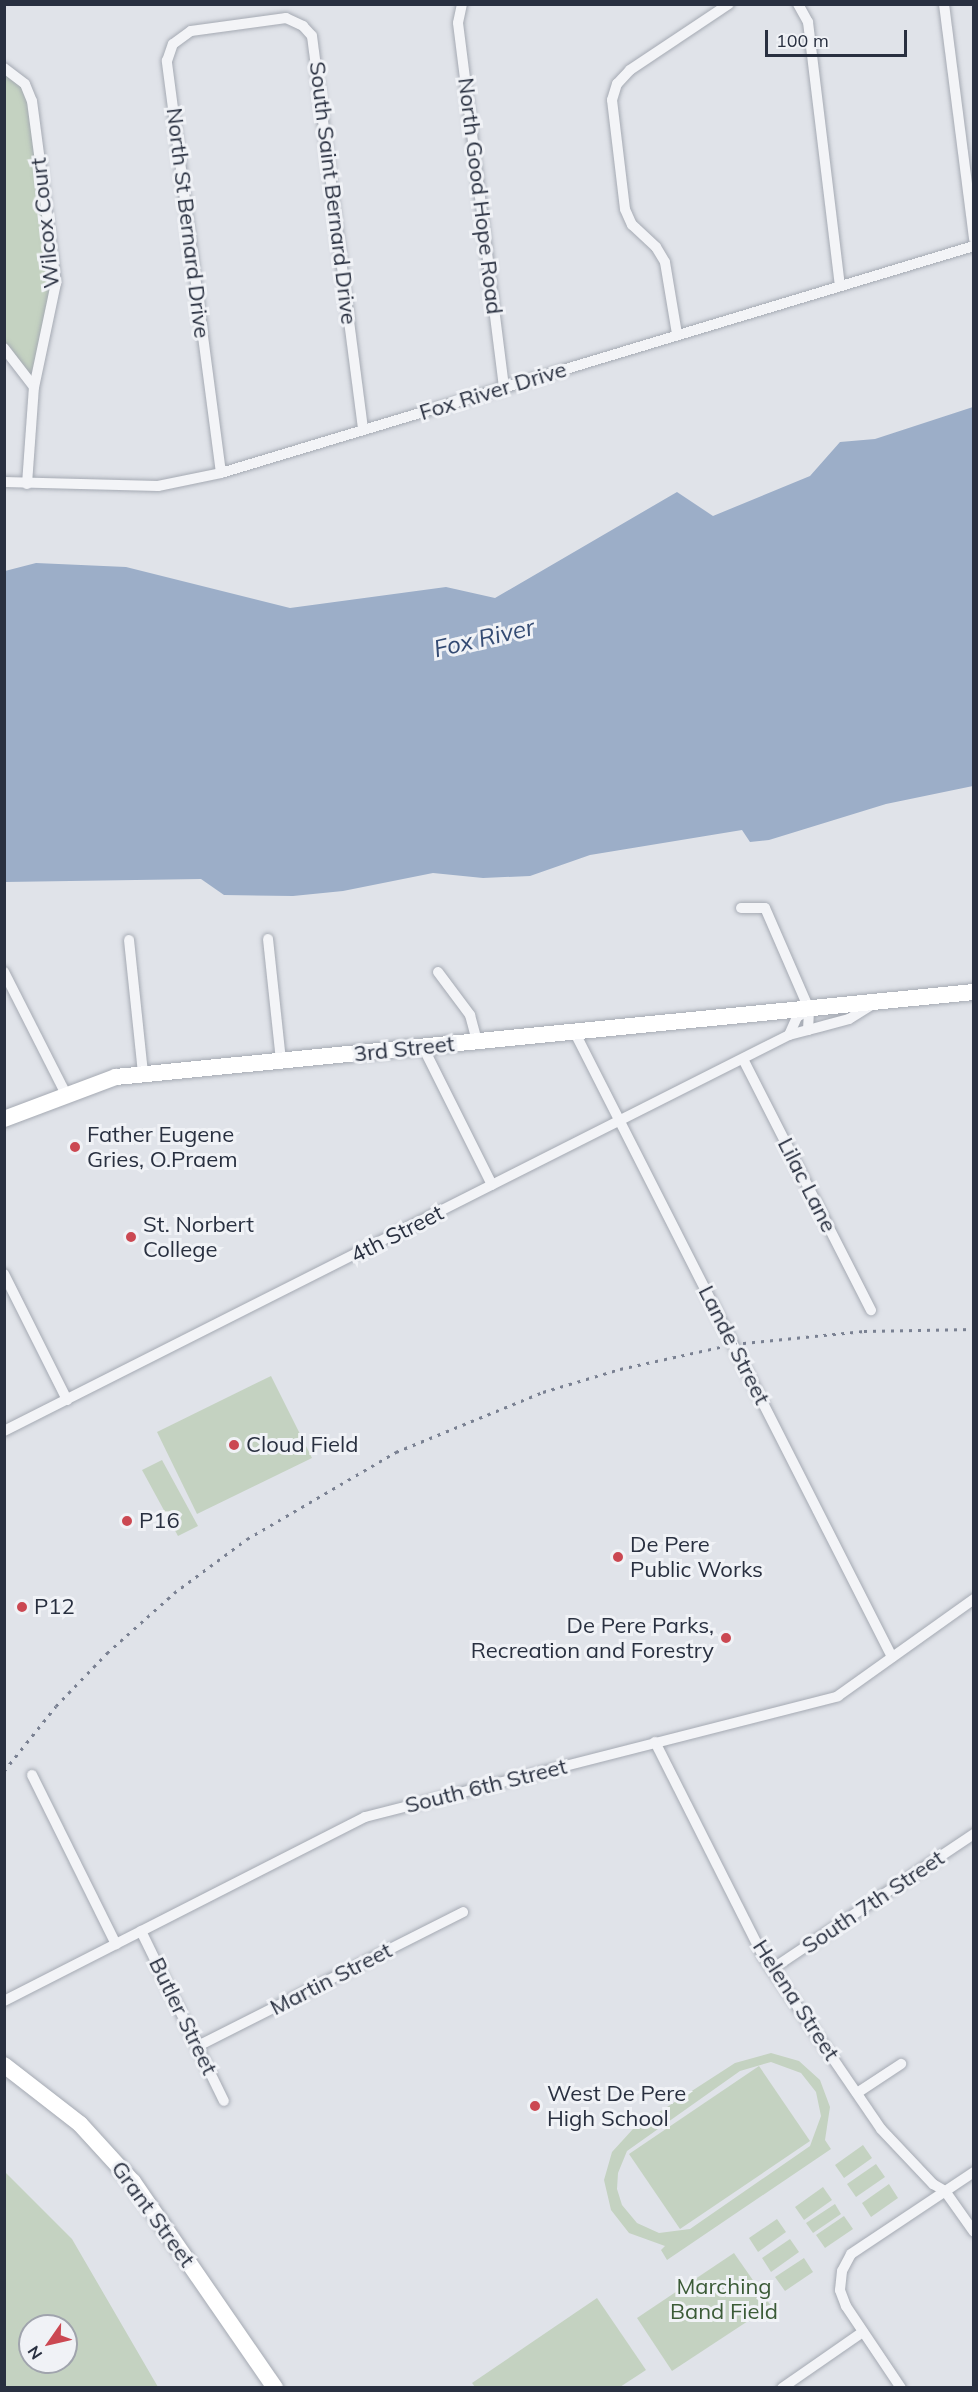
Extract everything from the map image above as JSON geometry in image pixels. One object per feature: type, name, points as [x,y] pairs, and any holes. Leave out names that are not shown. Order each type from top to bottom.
[{"type":"main road","name":"3rd Street","points":[[4,1119],[98,1082],[143,1074],[974,992]]},
{"type":"main road","name":"Grant Street","points":[[4,2065],[80,2124],[133,2182],[275,2388]]},
{"type":"street","name":"North Good Hope Road","points":[[462,4],[458,23],[504,388]]},
{"type":"street","points":[[798,4],[808,22],[840,286]]},
{"type":"street","points":[[944,4],[974,238]]},
{"type":"street","points":[[677,334],[665,262],[656,247],[632,225],[625,209],[612,100],[617,84],[630,70],[728,5]]},
{"type":"street","name":"South Saint Bernard Drive","points":[[237,22],[293,20],[307,29],[314,41],[363,430]]},
{"type":"street","name":"North St Bernard Drive","points":[[220,473],[167,61],[169,49],[181,37],[237,22]]},
{"type":"street","name":"Wilcox Court","points":[[4,68],[25,84],[32,100],[56,283],[34,387],[27,484]]},
{"type":"street","name":"Fox River Drive","points":[[4,482],[158,486],[220,473],[974,246]]},
{"type":"street","points":[[4,348],[34,387]]},
{"type":"street","points":[[741,908],[765,908],[810,1009],[808,1030]]},
{"type":"street","points":[[268,939],[281,1061]]},
{"type":"street","points":[[129,940],[143,1074]]},
{"type":"street","points":[[4,972],[66,1094]]},
{"type":"street","points":[[438,972],[470,1015],[477,1041]]},
{"type":"street","name":"4th Street","points":[[4,1431],[789,1035],[849,1019],[876,1002]]},
{"type":"street","name":"4th Street","points":[[789,1035],[797,1017],[810,1009]]},
{"type":"street","name":"Lande Street","points":[[575,1033],[892,1657]]},
{"type":"street","points":[[423,1047],[492,1185]]},
{"type":"street","name":"Lilac Lane","points":[[743,1059],[872,1311]]},
{"type":"street","points":[[4,1274],[67,1400]]},
{"type":"street","name":"South 6th Street","points":[[4,2001],[365,1817],[838,1696],[974,1599]]},
{"type":"street","name":"Helena Street","points":[[655,1742],[772,1969],[894,2145],[945,2191],[974,2232]]},
{"type":"street","points":[[32,1776],[116,1944]]},
{"type":"street","name":"South 7th Street","points":[[772,1969],[974,1834]]},
{"type":"street","name":"Martin Street","points":[[198,2046],[463,1912]]},
{"type":"street","name":"Butler Street","points":[[141,1932],[224,2101]]},
{"type":"street","points":[[857,2093],[901,2064]]},
{"type":"street","points":[[901,2388],[863,2332],[840,2290],[842,2271],[851,2254],[974,2172]]},
{"type":"street","points":[[782,2388],[863,2332]]},
{"type":"green space","points":[[4,68],[25,84],[56,283],[34,387],[5,348]]},
{"type":"green space","name":"Cloud Field","points":[[271,1376],[312,1458],[197,1514],[157,1432]]},
{"type":"green space","points":[[162,1460],[198,1526],[178,1536],[142,1470]]},
{"type":"green space","points":[[771,2053],[799,2061],[820,2080],[830,2107],[825,2140],[831,2149],[667,2260],[661,2250],[665,2246],[629,2233],[611,2210],[604,2180],[612,2152],[633,2129],[735,2063]],"holes":[[[771,2062],[801,2073],[816,2092],[821,2116],[810,2146],[690,2229],[659,2233],[637,2223],[622,2205],[617,2189],[618,2173],[627,2151],[740,2071]]]},
{"type":"green space","points":[[759,2066],[810,2141],[680,2229],[629,2154]]},
{"type":"green space","points":[[863,2145],[872,2158],[844,2178],[835,2165]]},
{"type":"green space","points":[[876,2164],[885,2177],[856,2197],[847,2184]]},
{"type":"green space","points":[[4,2171],[72,2239],[158,2387],[5,2387]]},
{"type":"green space","points":[[889,2184],[898,2198],[871,2217],[862,2203]]},
{"type":"green space","points":[[823,2187],[832,2200],[804,2220],[795,2207]]},
{"type":"green space","points":[[835,2204],[841,2214],[813,2233],[806,2223]]},
{"type":"green space","points":[[844,2216],[853,2229],[825,2248],[816,2235]]},
{"type":"green space","points":[[777,2219],[786,2232],[758,2252],[749,2238]]},
{"type":"green space","points":[[790,2239],[799,2252],[771,2272],[762,2258]]},
{"type":"green space","name":"Marching Band Field","points":[[734,2253],[771,2306],[672,2371],[637,2318]]},
{"type":"green space","points":[[804,2258],[813,2272],[785,2291],[775,2277]]},
{"type":"green space","points":[[597,2298],[646,2370],[620,2387],[475,2387],[472,2383]]},
{"type":"water","name":"Fox River","points":[[973,407],[973,786],[886,804],[769,840],[750,842],[742,830],[590,855],[530,876],[483,878],[433,873],[343,891],[293,896],[224,895],[201,879],[5,882],[5,571],[36,563],[126,567],[290,608],[446,587],[495,598],[677,492],[713,516],[810,476],[840,442],[875,439]]},
{"type":"railway","points":[[4,1771],[56,1706],[107,1653],[174,1593],[247,1539],[396,1452],[543,1392],[620,1369],[734,1344],[864,1331],[974,1329]]},
{"type":"place","name":"Father Eugene Gries, O.Praem","points":[[75,1147]]},
{"type":"place","name":"St. Norbert College","points":[[131,1237]]},
{"type":"place","name":"Cloud Field","points":[[234,1445]]},
{"type":"place","name":"P16","points":[[127,1521]]},
{"type":"place","name":"De Pere Public Works","points":[[618,1557]]},
{"type":"place","name":"P12","points":[[22,1607]]},
{"type":"place","name":"De Pere Parks, Recreation and Forestry","points":[[726,1638]]},
{"type":"place","name":"West De Pere High School","points":[[535,2106]]}]
